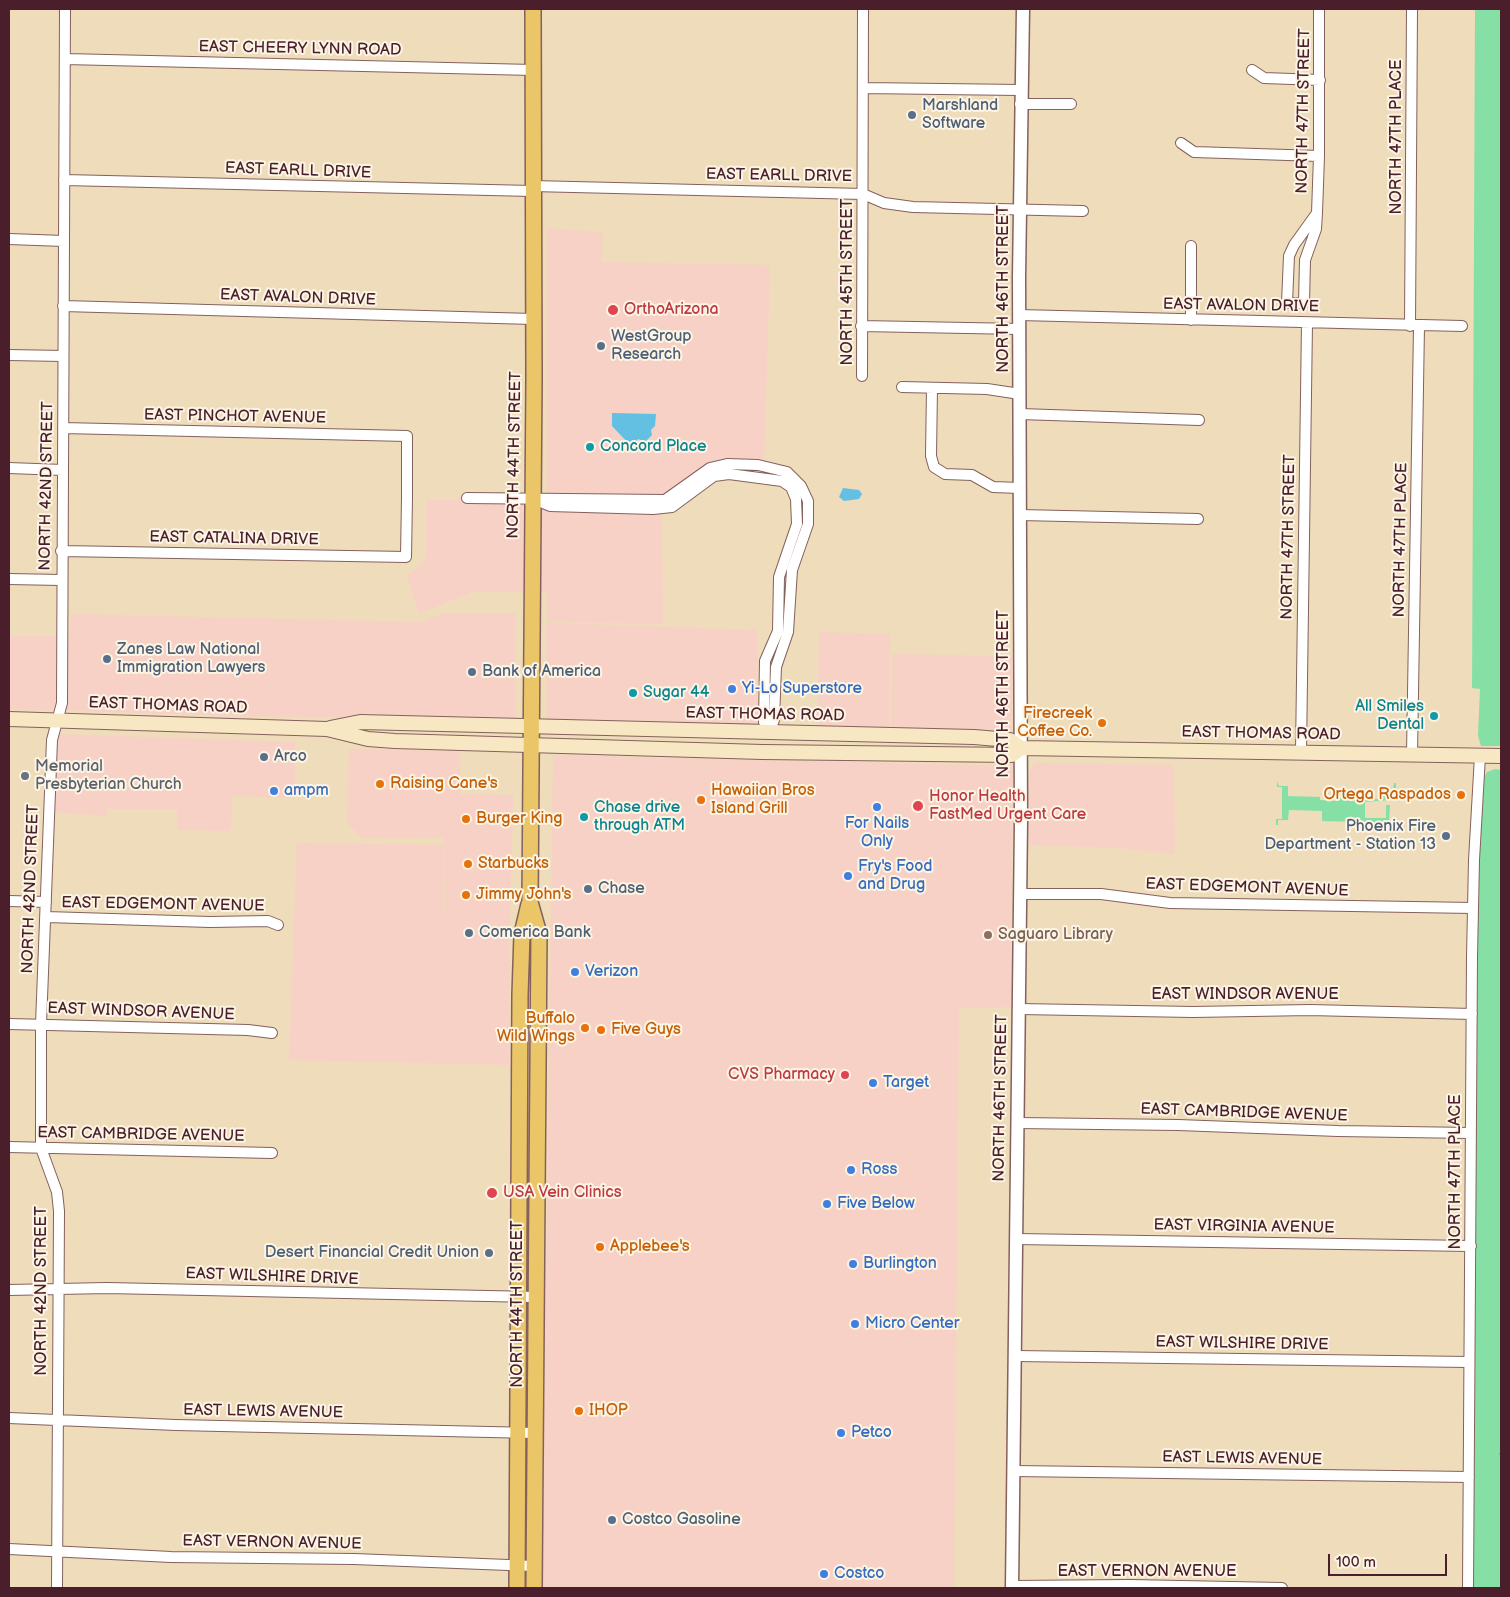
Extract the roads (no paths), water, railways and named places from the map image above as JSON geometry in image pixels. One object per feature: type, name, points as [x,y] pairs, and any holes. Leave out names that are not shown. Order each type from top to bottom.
[{"type":"main road","name":"NORTH 44TH STREET","points":[[517,1588],[518,1216],[522,934],[530,902],[533,9]]},
{"type":"main road","name":"EAST THOMAS ROAD","points":[[9,719],[327,729],[368,739],[762,752],[1003,755],[1012,754],[1021,748],[1501,756]]},
{"type":"main road","name":"EAST THOMAS ROAD","points":[[327,729],[360,722],[859,735],[1010,740],[1021,748]]},
{"type":"main road","points":[[661,730],[689,740],[747,742],[762,752],[771,743],[833,742],[859,735]]},
{"type":"main road","name":"NORTH 44TH STREET","points":[[530,902],[539,934],[534,1588]]},
{"type":"street","name":"NORTH 42ND STREET","points":[[57,1588],[58,1290],[56,1192],[41,1148],[41,1024],[52,740],[62,703],[61,551],[65,9]]},
{"type":"street","name":"NORTH 45TH STREET","points":[[862,376],[863,9]]},
{"type":"street","name":"NORTH 46TH STREET","points":[[1012,1587],[1020,894],[1019,322],[1020,90],[1023,9]]},
{"type":"street","name":"NORTH 47TH STREET","points":[[1317,213],[1294,245],[1289,256],[1287,302],[1304,303],[1305,260],[1316,229],[1317,213],[1319,156],[1320,9]]},
{"type":"street","name":"NORTH 47TH PLACE","points":[[1412,9],[1415,326],[1412,754]]},
{"type":"street","name":"EAST CHEERY LYNN ROAD","points":[[65,59],[533,70]]},
{"type":"street","points":[[1252,70],[1264,78],[1320,80]]},
{"type":"street","points":[[864,88],[1020,90]]},
{"type":"street","points":[[1020,104],[1071,104]]},
{"type":"street","points":[[1181,143],[1194,152],[1319,156]]},
{"type":"street","name":"EAST EARLL DRIVE","points":[[64,180],[863,194],[884,203],[913,207],[1083,210]]},
{"type":"street","points":[[9,239],[64,241]]},
{"type":"street","points":[[1191,246],[1191,320]]},
{"type":"street","name":"EAST AVALON DRIVE","points":[[63,306],[533,319]]},
{"type":"street","name":"EAST AVALON DRIVE","points":[[861,326],[1191,320],[1462,326]]},
{"type":"street","name":"NORTH 47TH STREET","points":[[1301,752],[1307,323]]},
{"type":"street","points":[[9,355],[63,356]]},
{"type":"street","points":[[902,387],[987,389],[1020,394]]},
{"type":"street","points":[[932,388],[931,456],[934,467],[945,474],[972,475],[993,487],[1020,488]]},
{"type":"street","points":[[1020,414],[1199,420]]},
{"type":"street","name":"EAST PINCHOT AVENUE","points":[[63,428],[407,436],[406,557]]},
{"type":"street","points":[[9,468],[63,470]]},
{"type":"street","points":[[467,498],[532,499],[550,506],[659,509],[672,507],[714,476],[729,474],[782,481],[791,487],[796,499],[797,524],[779,577],[778,631],[765,661],[764,722],[769,733]]},
{"type":"street","points":[[1020,515],[1198,519]]},
{"type":"street","name":"EAST CATALINA DRIVE","points":[[61,551],[406,557]]},
{"type":"street","points":[[9,579],[61,580]]},
{"type":"street","name":"NORTH 47TH PLACE","points":[[1468,1588],[1472,908],[1480,756]]},
{"type":"street","name":"EAST EDGEMONT AVENUE","points":[[1020,894],[1101,894],[1170,903],[1472,908]]},
{"type":"street","name":"EAST EDGEMONT AVENUE","points":[[9,901],[46,902]]},
{"type":"street","name":"EAST EDGEMONT AVENUE","points":[[46,917],[210,922],[268,921],[278,924]]},
{"type":"street","name":"EAST WINDSOR AVENUE","points":[[1019,1008],[1202,1012],[1329,1010],[1472,1014]]},
{"type":"street","name":"EAST WINDSOR AVENUE","points":[[9,1024],[248,1030],[272,1033]]},
{"type":"street","name":"EAST CAMBRIDGE AVENUE","points":[[1017,1124],[1178,1125],[1338,1131],[1471,1133]]},
{"type":"street","name":"EAST CAMBRIDGE AVENUE","points":[[9,1147],[272,1152]]},
{"type":"street","points":[[518,1216],[536,1217]]},
{"type":"street","name":"EAST VIRGINIA AVENUE","points":[[1016,1239],[1471,1246]]},
{"type":"street","name":"EAST WILSHIRE DRIVE","points":[[9,1290],[185,1289],[356,1295],[535,1297]]},
{"type":"street","name":"EAST WILSHIRE DRIVE","points":[[1015,1356],[1469,1362]]},
{"type":"street","name":"EAST LEWIS AVENUE","points":[[9,1418],[176,1425],[534,1433]]},
{"type":"street","name":"EAST LEWIS AVENUE","points":[[1014,1471],[1469,1477]]},
{"type":"street","name":"EAST VERNON AVENUE","points":[[9,1549],[171,1557],[354,1559],[534,1566]]},
{"type":"street","name":"EAST VERNON AVENUE","points":[[1012,1587],[1130,1585],[1282,1588]]},
{"type":"water","points":[[612,413],[656,414],[655,426],[651,430],[652,435],[645,442],[638,439],[634,444],[636,448],[632,447],[612,426]]},
{"type":"water","points":[[843,488],[859,490],[862,494],[859,499],[844,501],[839,497]]},
{"type":"place","name":"Marshland Software","points":[[912,115]]},
{"type":"place","name":"OrthoArizona","points":[[613,310]]},
{"type":"place","name":"WestGroup Research","points":[[601,346]]},
{"type":"place","name":"Concord Place","points":[[590,447]]},
{"type":"place","name":"Zanes Law National Immigration Lawyers","points":[[107,659]]},
{"type":"place","name":"Bank of America","points":[[472,672]]},
{"type":"place","name":"Yi-Lo Superstore","points":[[732,689]]},
{"type":"place","name":"Sugar 44","points":[[633,693]]},
{"type":"place","name":"All Smiles Dental","points":[[1434,716]]},
{"type":"place","name":"Firecreek Coffee Co.","points":[[1102,723]]},
{"type":"place","name":"Arco","points":[[264,757]]},
{"type":"place","name":"Memorial Presbyterian Church","points":[[25,776]]},
{"type":"place","name":"Raising Cane's","points":[[380,784]]},
{"type":"place","name":"ampm","points":[[274,791]]},
{"type":"place","name":"Ortega Raspados","points":[[1461,795]]},
{"type":"place","name":"Hawaiian Bros Island Grill","points":[[701,800]]},
{"type":"place","name":"Honor Health FastMed Urgent Care","points":[[918,806]]},
{"type":"place","name":"For Nails Only","points":[[877,807]]},
{"type":"place","name":"Chase drive through ATM","points":[[584,817]]},
{"type":"place","name":"Burger King","points":[[466,819]]},
{"type":"place","name":"Phoenix Fire Department - Station 13","points":[[1446,836]]},
{"type":"place","name":"Starbucks","points":[[468,864]]},
{"type":"place","name":"Fry's Food and Drug","points":[[848,876]]},
{"type":"place","name":"Chase","points":[[588,889]]},
{"type":"place","name":"Jimmy John's","points":[[466,895]]},
{"type":"place","name":"Comerica Bank","points":[[469,933]]},
{"type":"place","name":"Saguaro Library","points":[[988,935]]},
{"type":"place","name":"Verizon","points":[[575,972]]},
{"type":"place","name":"Buffalo Wild Wings","points":[[585,1028]]},
{"type":"place","name":"Five Guys","points":[[601,1030]]},
{"type":"place","name":"CVS Pharmacy","points":[[845,1075]]},
{"type":"place","name":"Target","points":[[873,1083]]},
{"type":"place","name":"Ross","points":[[851,1170]]},
{"type":"place","name":"USA Vein Clinics","points":[[492,1193]]},
{"type":"place","name":"Five Below","points":[[827,1204]]},
{"type":"place","name":"Applebee's","points":[[600,1247]]},
{"type":"place","name":"Desert Financial Credit Union","points":[[489,1253]]},
{"type":"place","name":"Burlington","points":[[853,1264]]},
{"type":"place","name":"Micro Center","points":[[855,1324]]},
{"type":"place","name":"IHOP","points":[[579,1411]]},
{"type":"place","name":"Petco","points":[[841,1433]]},
{"type":"place","name":"Costco Gasoline","points":[[612,1520]]},
{"type":"place","name":"Costco","points":[[824,1574]]}]
